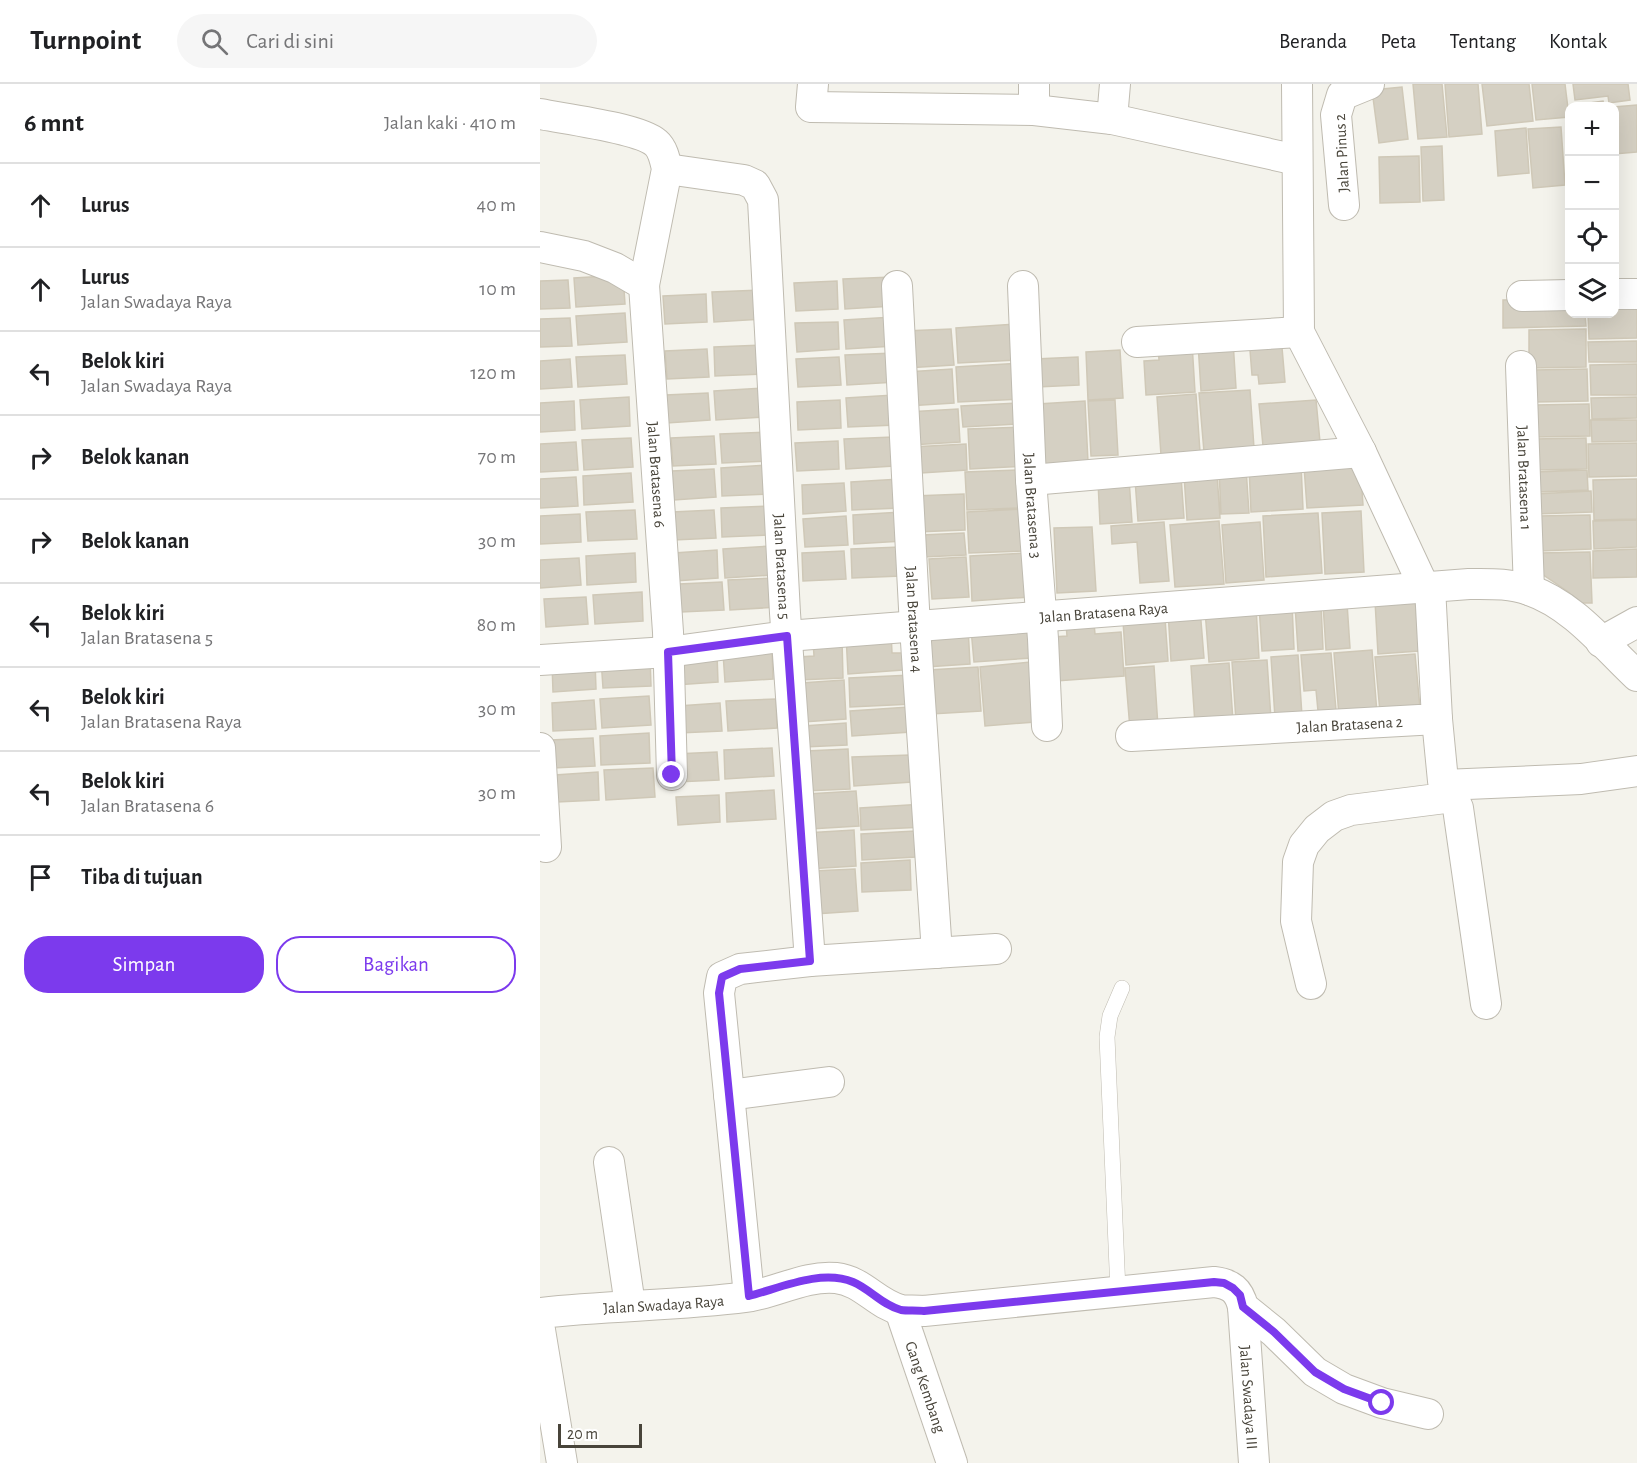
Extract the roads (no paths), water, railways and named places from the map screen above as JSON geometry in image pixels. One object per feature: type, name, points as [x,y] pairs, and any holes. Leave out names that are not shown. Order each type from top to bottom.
[{"type":"street","points":[[813,84],[811,107],[926,97],[1034,97],[1112,118],[1297,160]]},
{"type":"street","points":[[1112,118],[1115,84]]},
{"type":"street","points":[[1297,84],[1299,332],[1427,587],[1437,718],[1448,791],[1458,808],[1486,1004]]},
{"type":"street","name":"Jalan Pinus 2","points":[[1344,205],[1336,115],[1342,95],[1369,84]]},
{"type":"street","points":[[540,114],[632,132],[656,143],[663,154],[667,169]]},
{"type":"street","name":"Jalan Bratasena 6","points":[[667,169],[644,285],[668,652],[672,775]]},
{"type":"street","name":"Jalan Bratasena 5","points":[[667,169],[744,180],[755,185],[763,200],[787,636],[810,961]]},
{"type":"street","points":[[540,247],[584,256],[615,268],[644,285]]},
{"type":"street","name":"Jalan Bratasena 4","points":[[897,286],[915,627],[937,953]]},
{"type":"street","name":"Jalan Bratasena 3","points":[[1023,286],[1031,480],[1047,726]]},
{"type":"street","points":[[1619,294],[1637,294]]},
{"type":"street","points":[[1522,296],[1565,295]]},
{"type":"street","points":[[1137,342],[1299,332]]},
{"type":"street","name":"Jalan Bratasena 1","points":[[1521,366],[1528,590]]},
{"type":"street","points":[[1031,480],[1361,452]]},
{"type":"street","name":"Jalan Bratasena Raya","points":[[540,660],[668,652],[787,636],[1427,587],[1500,584],[1528,590],[1557,603],[1582,622],[1637,676]]},
{"type":"street","points":[[1601,642],[1637,622]]},
{"type":"street","name":"Jalan Bratasena 2","points":[[1131,736],[1437,718]]},
{"type":"street","points":[[540,748],[546,847]]},
{"type":"street","points":[[1311,984],[1296,921],[1298,862],[1305,845],[1317,829],[1334,816],[1351,810],[1448,791],[1581,779],[1637,771]]},
{"type":"street","points":[[749,1296],[719,993],[722,977],[740,969],[810,961],[996,949]]},
{"type":"street","points":[[729,1095],[830,1082]]},
{"type":"street","points":[[609,1162],[630,1305]]},
{"type":"street","name":"Jalan Swadaya Raya","points":[[540,1313],[749,1296],[811,1279],[834,1278],[852,1281],[882,1302],[900,1310],[924,1311],[1214,1282],[1224,1283],[1233,1288],[1241,1301],[1315,1372],[1344,1389],[1382,1403],[1428,1414]]},
{"type":"street","name":"Jalan Swadaya III","points":[[1241,1301],[1254,1463]]},
{"type":"street","name":"Gang Kembang","points":[[900,1310],[952,1463]]},
{"type":"street","points":[[540,1330],[562,1463]]},
{"type":"lane","points":[[1118,1291],[1107,1038],[1110,1016],[1122,988]]}]
